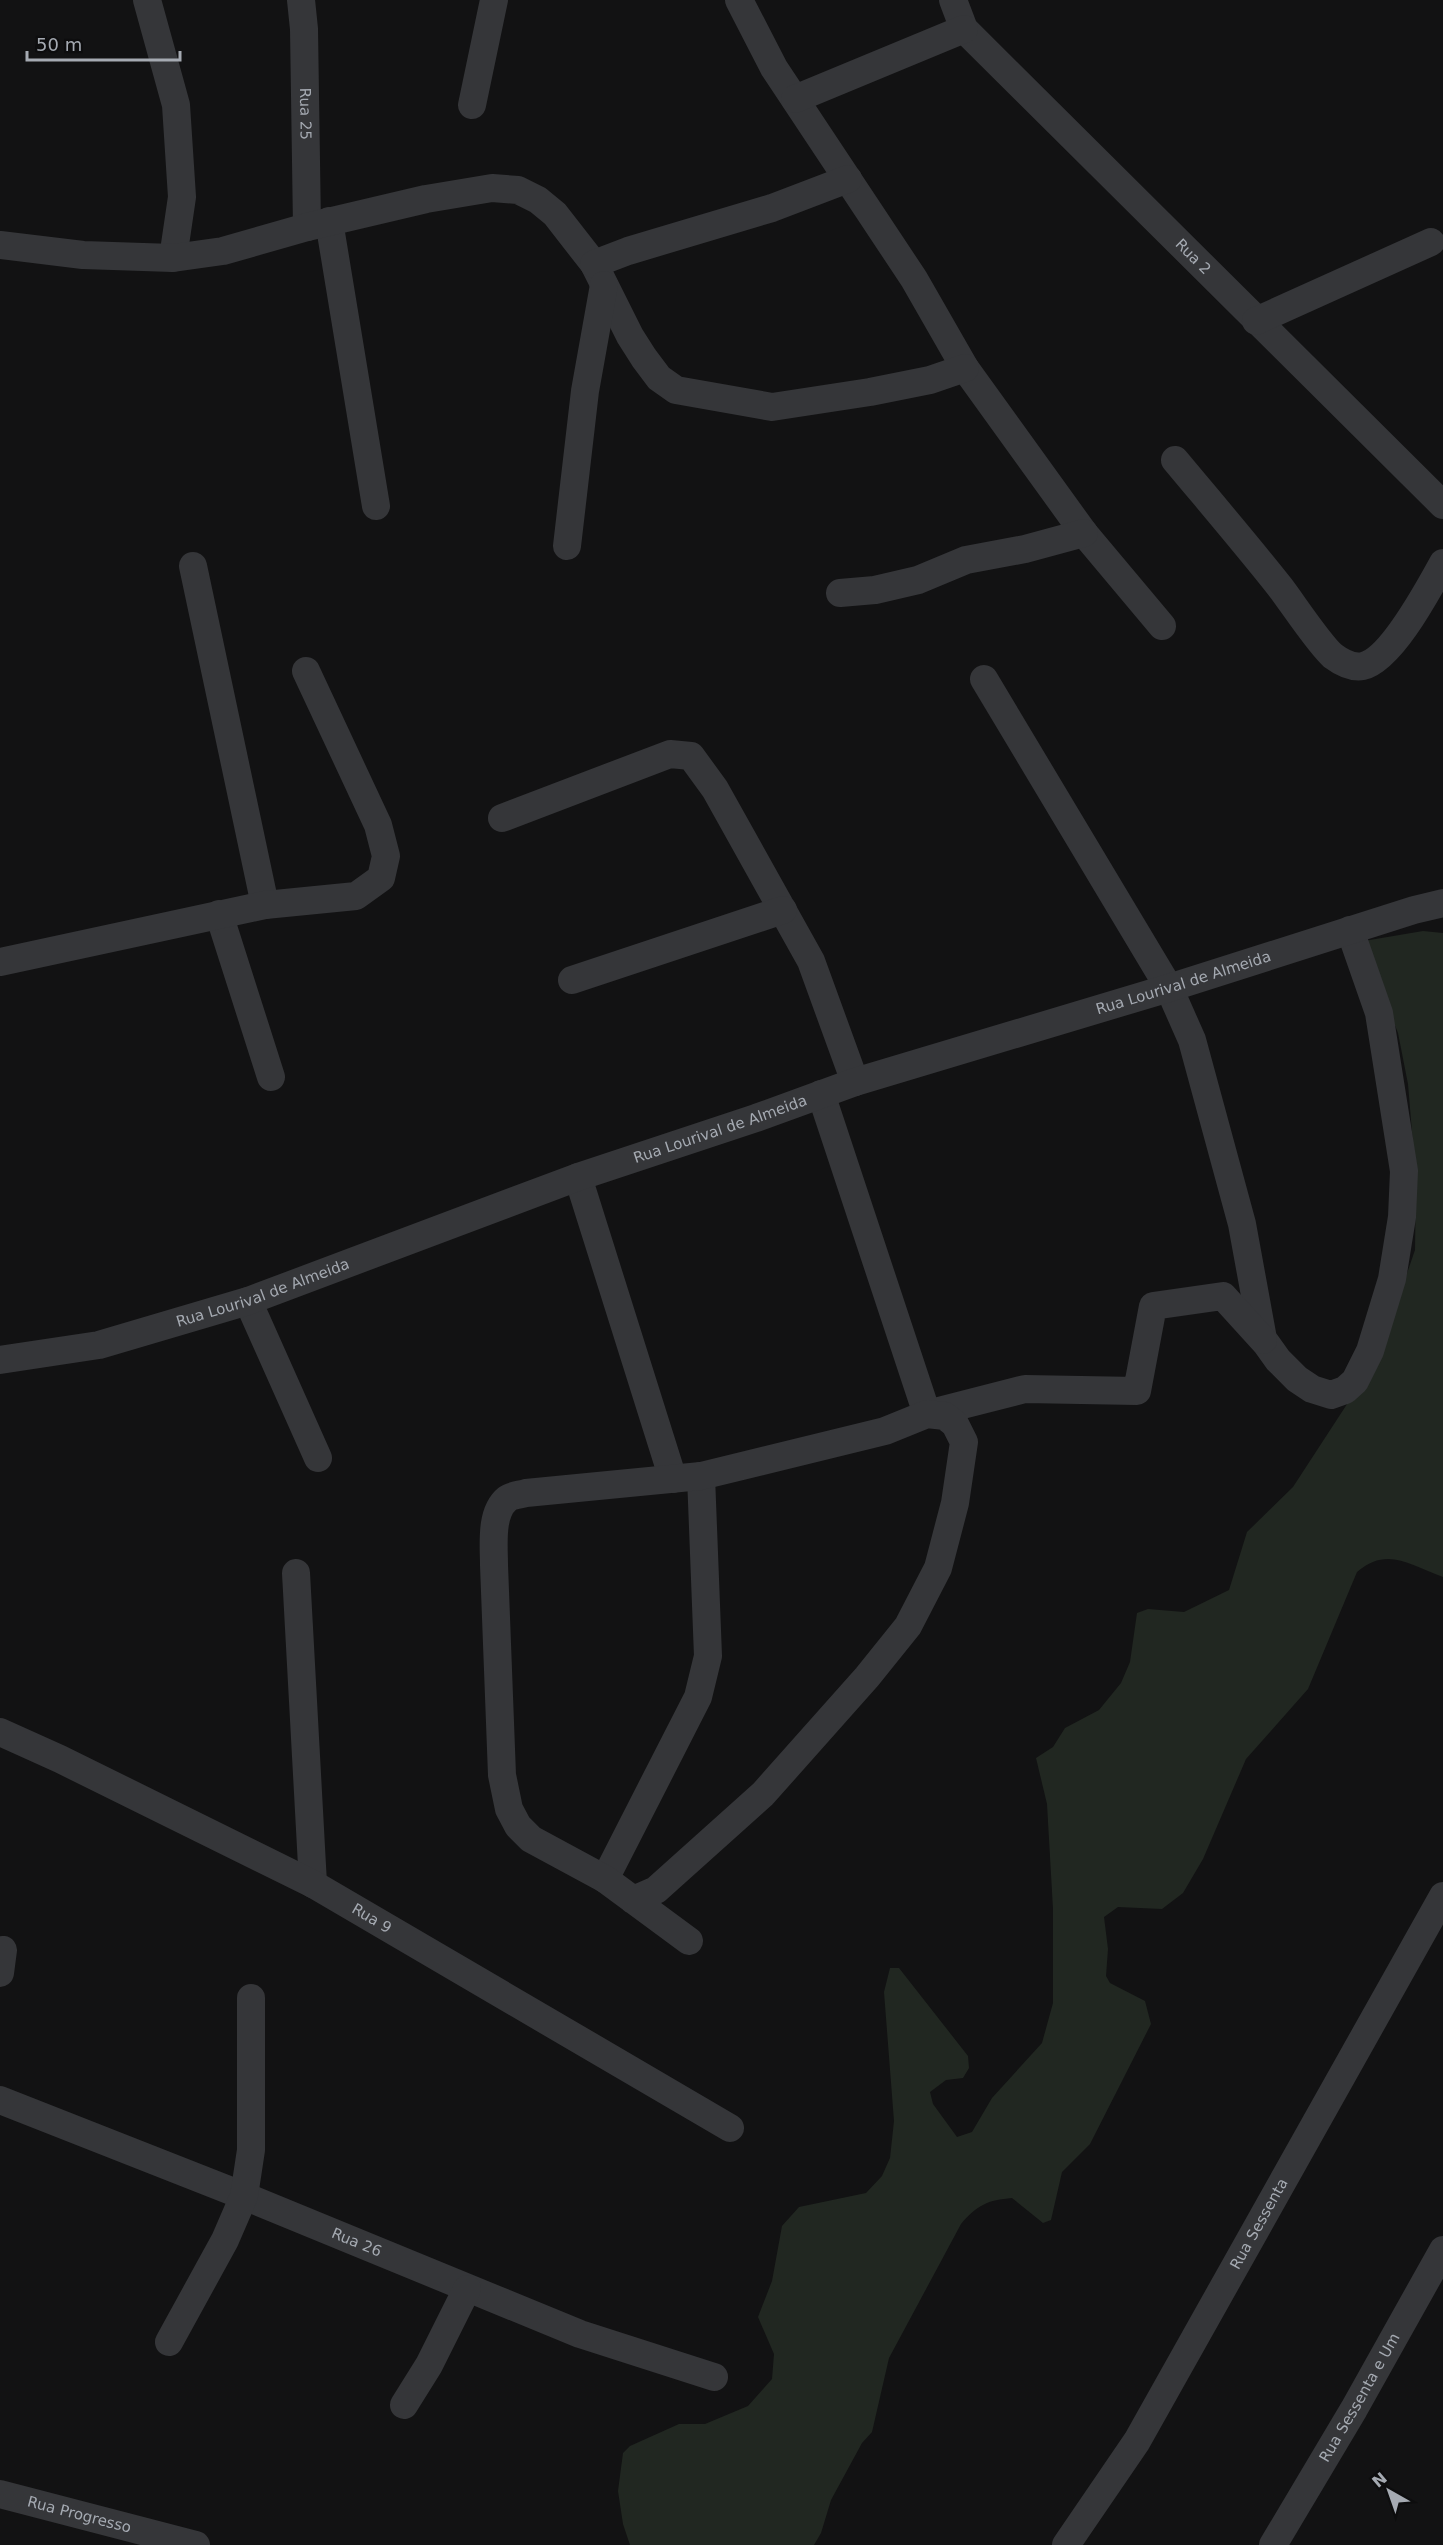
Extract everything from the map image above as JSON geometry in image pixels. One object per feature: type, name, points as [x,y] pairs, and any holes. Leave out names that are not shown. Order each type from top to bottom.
[{"type":"street","points":[[147,0],[176,105],[182,197],[174,258]]},
{"type":"street","name":"Rua 25","points":[[301,0],[318,224],[376,506]]},
{"type":"street","points":[[472,105],[494,0]]},
{"type":"street","points":[[739,0],[755,36],[914,279],[965,368],[1084,533],[1162,626]]},
{"type":"street","name":"Rua 2","points":[[953,0],[964,29],[1443,505]]},
{"type":"street","points":[[795,99],[964,29]]},
{"type":"street","points":[[567,546],[599,274],[628,250],[772,208],[848,179]]},
{"type":"street","points":[[0,245],[83,255],[174,258],[223,251],[318,224],[426,200],[481,190],[518,189],[538,200],[555,214],[599,274],[630,336],[644,358],[659,378],[676,390],[772,407],[930,380],[965,368]]},
{"type":"street","points":[[1256,321],[1431,242]]},
{"type":"street","points":[[1175,460],[1267,570],[1332,655],[1349,665],[1362,666],[1375,660],[1399,636],[1424,599],[1443,563]]},
{"type":"street","points":[[840,594],[875,590],[918,580],[966,560],[1025,549],[1084,533]]},
{"type":"street","points":[[193,566],[265,905]]},
{"type":"street","points":[[0,962],[265,905],[356,896],[381,878],[386,856],[378,825],[306,671]]},
{"type":"street","points":[[984,679],[1169,988],[1192,1040],[1242,1224],[1261,1328],[1267,1344]]},
{"type":"street","points":[[502,818],[670,754],[691,756],[714,789],[811,961],[855,1082]]},
{"type":"street","name":"Rua Lourival de Almeida","points":[[0,1360],[99,1345],[248,1301],[578,1177],[855,1082],[1443,903]]},
{"type":"street","points":[[572,980],[783,910]]},
{"type":"street","points":[[219,914],[271,1077]]},
{"type":"street","points":[[689,1941],[605,1879],[531,1839],[518,1826],[509,1809],[502,1775],[494,1531],[499,1513],[511,1497],[526,1493],[687,1477],[885,1431],[927,1414],[1025,1389],[1137,1391],[1153,1306],[1222,1296],[1297,1380],[1312,1389],[1331,1395],[1345,1390],[1354,1381],[1370,1351],[1392,1279],[1402,1217],[1404,1171],[1379,1013],[1350,930]]},
{"type":"street","points":[[821,1094],[927,1414]]},
{"type":"street","points":[[578,1177],[687,1477],[708,1656],[699,1697],[605,1879]]},
{"type":"street","points":[[248,1301],[318,1458]]},
{"type":"street","points":[[633,1900],[656,1890],[763,1794],[867,1677],[908,1626],[938,1568],[956,1503],[964,1456],[964,1442],[955,1424],[945,1416],[927,1414]]},
{"type":"street","points":[[296,1573],[313,1884]]},
{"type":"street","name":"Rua 9","points":[[0,1732],[313,1884],[730,2128]]},
{"type":"street","name":"Rua Sessenta","points":[[1066,2545],[1137,2441],[1443,1896]]},
{"type":"street","points":[[169,2342],[225,2240],[244,2196],[252,2150],[251,1998]]},
{"type":"street","name":"Rua 26","points":[[0,2100],[244,2196],[579,2334],[714,2377]]},
{"type":"street","name":"Rua Sessenta e Um","points":[[1273,2545],[1354,2409],[1443,2250]]},
{"type":"street","points":[[404,2405],[429,2365],[468,2289]]},
{"type":"street","name":"Rua Progresso","points":[[0,2494],[195,2545]]},
{"type":"shaded area","points":[[1423,931],[1443,933],[1443,1577],[1409,1563],[1389,1559],[1368,1564],[1357,1572],[1308,1689],[1246,1759],[1203,1859],[1183,1893],[1162,1909],[1118,1907],[1104,1917],[1108,1949],[1106,1976],[1110,1983],[1145,2001],[1151,2024],[1090,2144],[1062,2172],[1051,2220],[1043,2223],[1012,2198],[996,2200],[984,2205],[972,2212],[961,2224],[889,2358],[872,2432],[862,2443],[831,2500],[821,2533],[814,2545],[630,2545],[623,2524],[618,2491],[623,2453],[630,2446],[679,2424],[705,2424],[748,2406],[772,2379],[774,2354],[758,2317],[772,2281],[782,2226],[799,2207],[866,2193],[882,2176],[890,2158],[894,2121],[884,1992],[890,1968],[899,1968],[968,2056],[969,2068],[963,2078],[946,2080],[930,2092],[933,2104],[957,2137],[972,2132],[992,2098],[1042,2043],[1053,2003],[1053,1909],[1047,1804],[1036,1758],[1053,1747],[1065,1728],[1099,1710],[1121,1683],[1130,1662],[1137,1613],[1148,1609],[1184,1612],[1229,1590],[1247,1532],[1293,1487],[1379,1355],[1415,1250],[1416,1180],[1408,1084],[1398,1033],[1374,972],[1352,943]]}]
